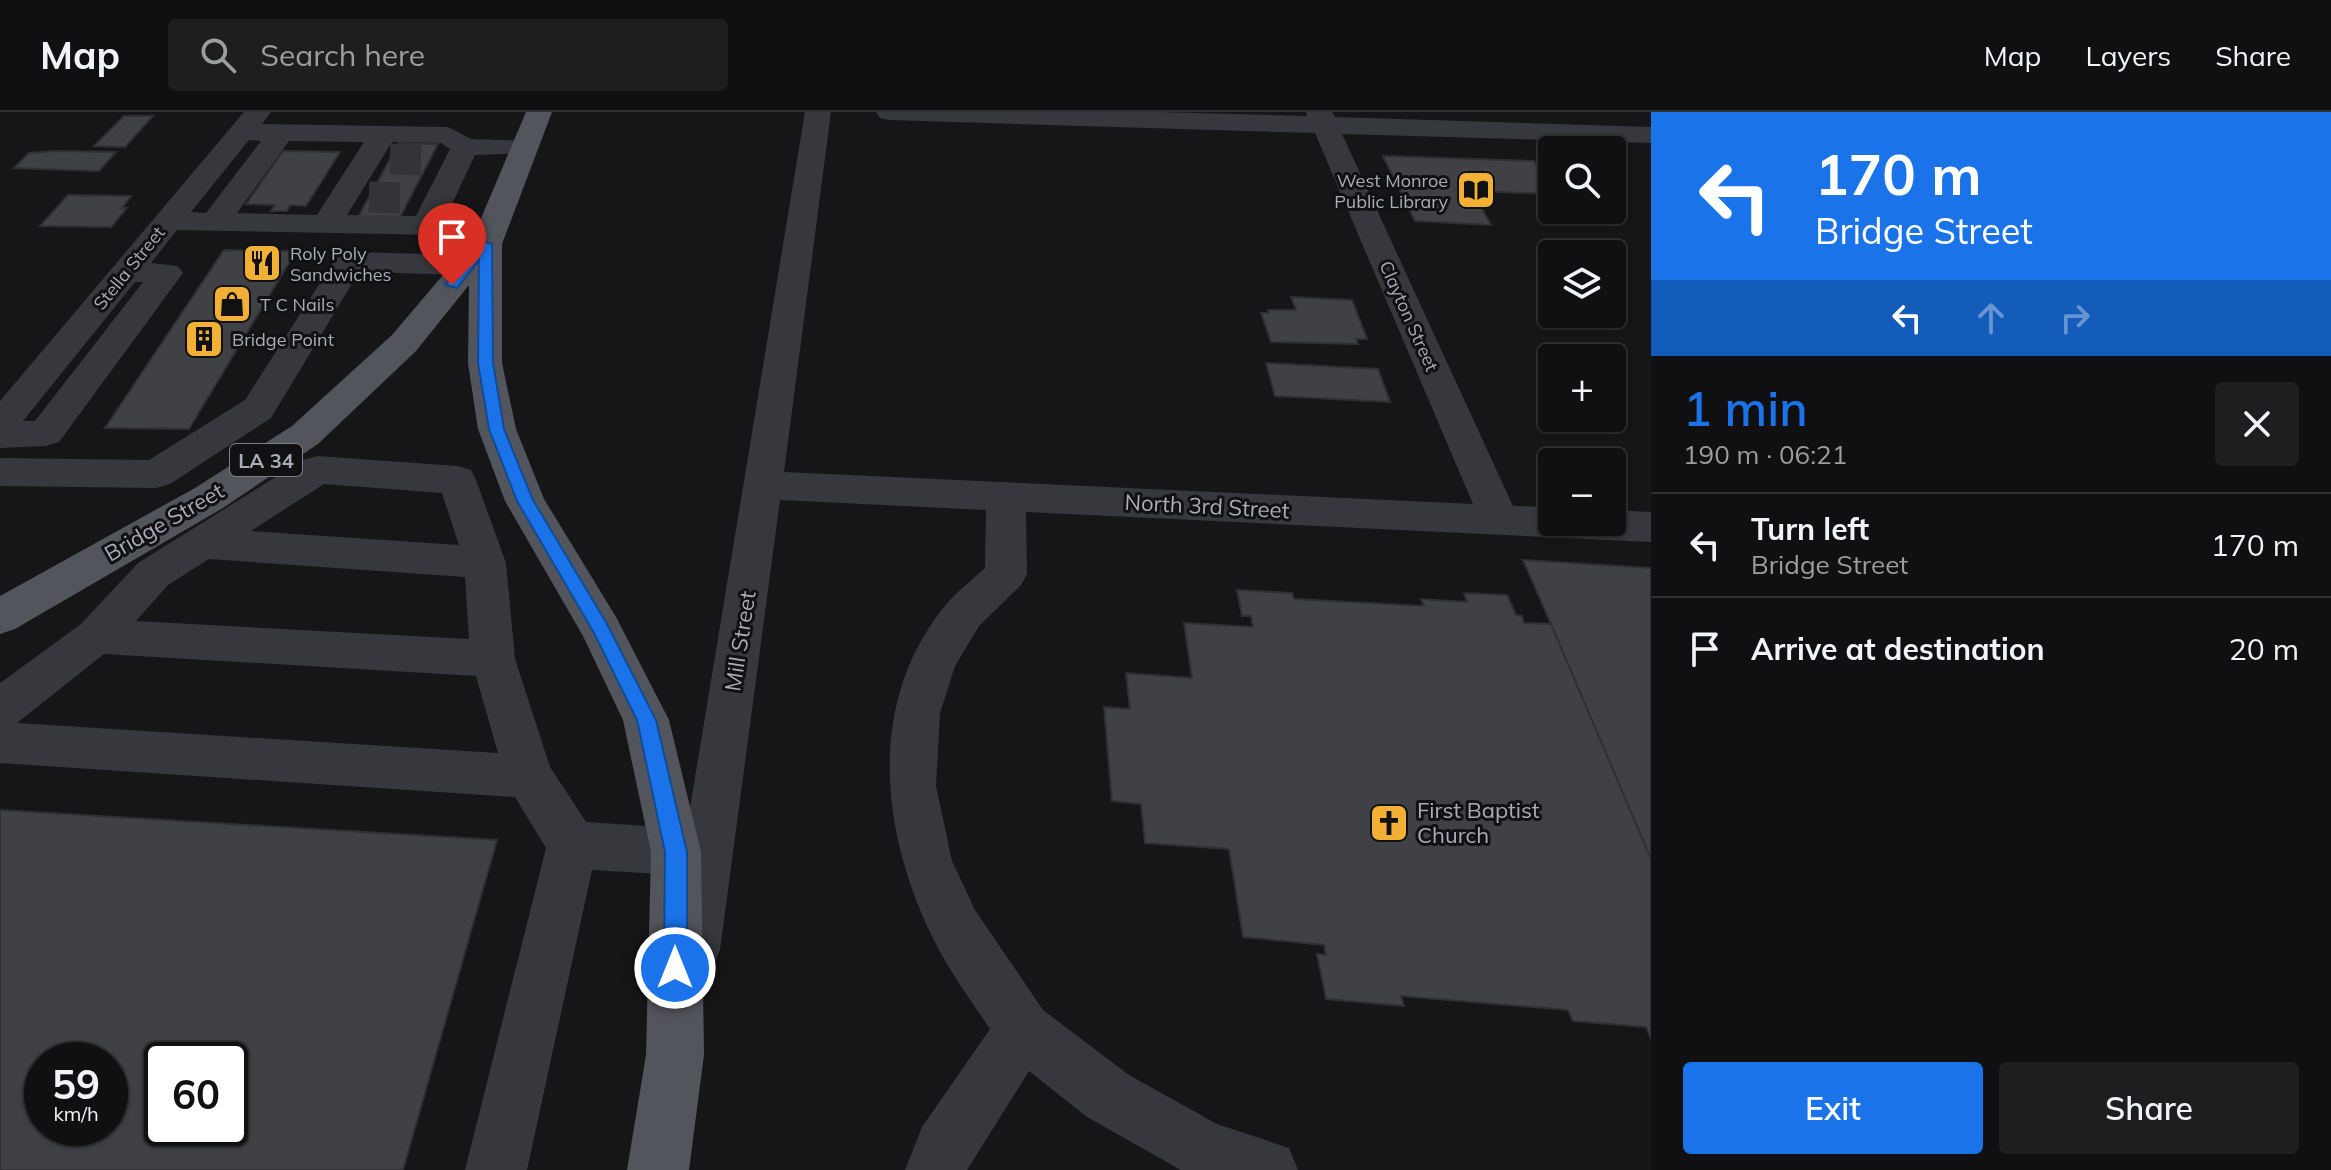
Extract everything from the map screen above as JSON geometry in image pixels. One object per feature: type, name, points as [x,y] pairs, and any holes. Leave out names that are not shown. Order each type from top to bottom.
[{"type":"main road","name":"Bridge Street","points":[[0,617],[194,526],[305,435],[404,343],[482,245],[539,112]]},
{"type":"main road","name":"Bridge Street","points":[[482,245],[485,363],[497,429],[525,501],[601,629],[646,720],[676,852],[675,1055],[658,1170]]},
{"type":"street","name":"Mill Street","points":[[658,1170],[818,112]]},
{"type":"street","points":[[889,112],[1322,119],[1651,135]]},
{"type":"street","name":"Clayton Street","points":[[1322,119],[1500,520]]},
{"type":"street","points":[[215,222],[260,126],[482,245]]},
{"type":"street","name":"Stella Street","points":[[0,425],[159,232],[260,126]]},
{"type":"street","points":[[159,232],[367,181],[448,135],[427,226]]},
{"type":"street","points":[[439,174],[525,147]]},
{"type":"street","points":[[159,232],[215,222],[326,224],[367,181]]},
{"type":"street","points":[[367,181],[427,226],[482,245]]},
{"type":"street","points":[[0,472],[156,474],[258,409],[367,181]]},
{"type":"street","points":[[0,435],[46,433],[167,273],[126,272]]},
{"type":"street","points":[[0,709],[96,636],[194,526],[317,470],[457,480],[485,563],[493,659],[529,776],[572,845],[496,1170]]},
{"type":"street","points":[[156,474],[194,526],[485,563]]},
{"type":"street","name":"North 3rd Street","points":[[764,485],[1651,527]]},
{"type":"street","points":[[1006,496],[1006,574],[964,614],[934,662],[917,713],[912,786],[927,862],[950,914],[1023,1030],[1108,1096],[1205,1150],[1267,1170]]},
{"type":"street","points":[[96,636],[493,659]]},
{"type":"street","points":[[0,742],[529,776]]},
{"type":"street","points":[[572,845],[676,852]]},
{"type":"street","points":[[936,1170],[943,1148],[1023,1030]]},
{"type":"building","points":[[124,116],[153,116],[125,147],[94,146]]},
{"type":"building","points":[[399,143],[438,144],[399,219],[357,219]]},
{"type":"building","points":[[283,151],[340,152],[306,206],[290,205],[287,211],[271,211],[275,205],[246,204]]},
{"type":"building","points":[[116,152],[99,171],[14,168],[29,153]]},
{"type":"building","name":"West Monroe Public Library","points":[[1383,156],[1534,161],[1538,168],[1538,193],[1472,191],[1491,225],[1415,221]]},
{"type":"building","points":[[68,195],[131,196],[122,208],[127,208],[111,227],[40,226]]},
{"type":"building","name":"Bridge Point","points":[[224,250],[296,251],[189,429],[105,428]]},
{"type":"building","points":[[1291,297],[1352,300],[1367,339],[1356,339],[1358,344],[1271,342],[1261,313],[1296,310]]},
{"type":"building","points":[[1266,363],[1378,369],[1390,402],[1275,396]]},
{"type":"building","points":[[1523,560],[1651,568],[1651,859],[1551,624]]},
{"type":"building","name":"First Baptist Church","points":[[1237,590],[1292,593],[1294,599],[1424,606],[1421,599],[1467,602],[1464,593],[1507,595],[1516,615],[1522,616],[1524,623],[1551,624],[1651,859],[1651,1039],[1646,1027],[1573,1021],[1568,1010],[1401,996],[1404,1006],[1326,999],[1317,954],[1326,955],[1324,945],[1243,937],[1229,849],[1145,843],[1141,804],[1112,801],[1104,707],[1130,709],[1126,673],[1192,678],[1184,623],[1253,627],[1251,616],[1242,616]]},
{"type":"building","points":[[0,810],[497,840],[403,1170],[0,1170]]},
{"type":"tunnel","points":[[390,159],[430,160]]},
{"type":"tunnel","points":[[369,197],[410,198]]},
{"type":"place","name":"West Monroe Public Library","points":[[1476,190]]},
{"type":"place","name":"Roly Poly Sandwiches","points":[[262,263]]},
{"type":"place","name":"T C Nails","points":[[232,304]]},
{"type":"place","name":"Bridge Point","points":[[204,339]]},
{"type":"place","name":"First Baptist Church","points":[[1389,823]]},
{"type":"route","points":[[452,285],[486,244],[485,363],[497,429],[525,501],[601,629],[646,720],[676,852],[675,968]]}]
